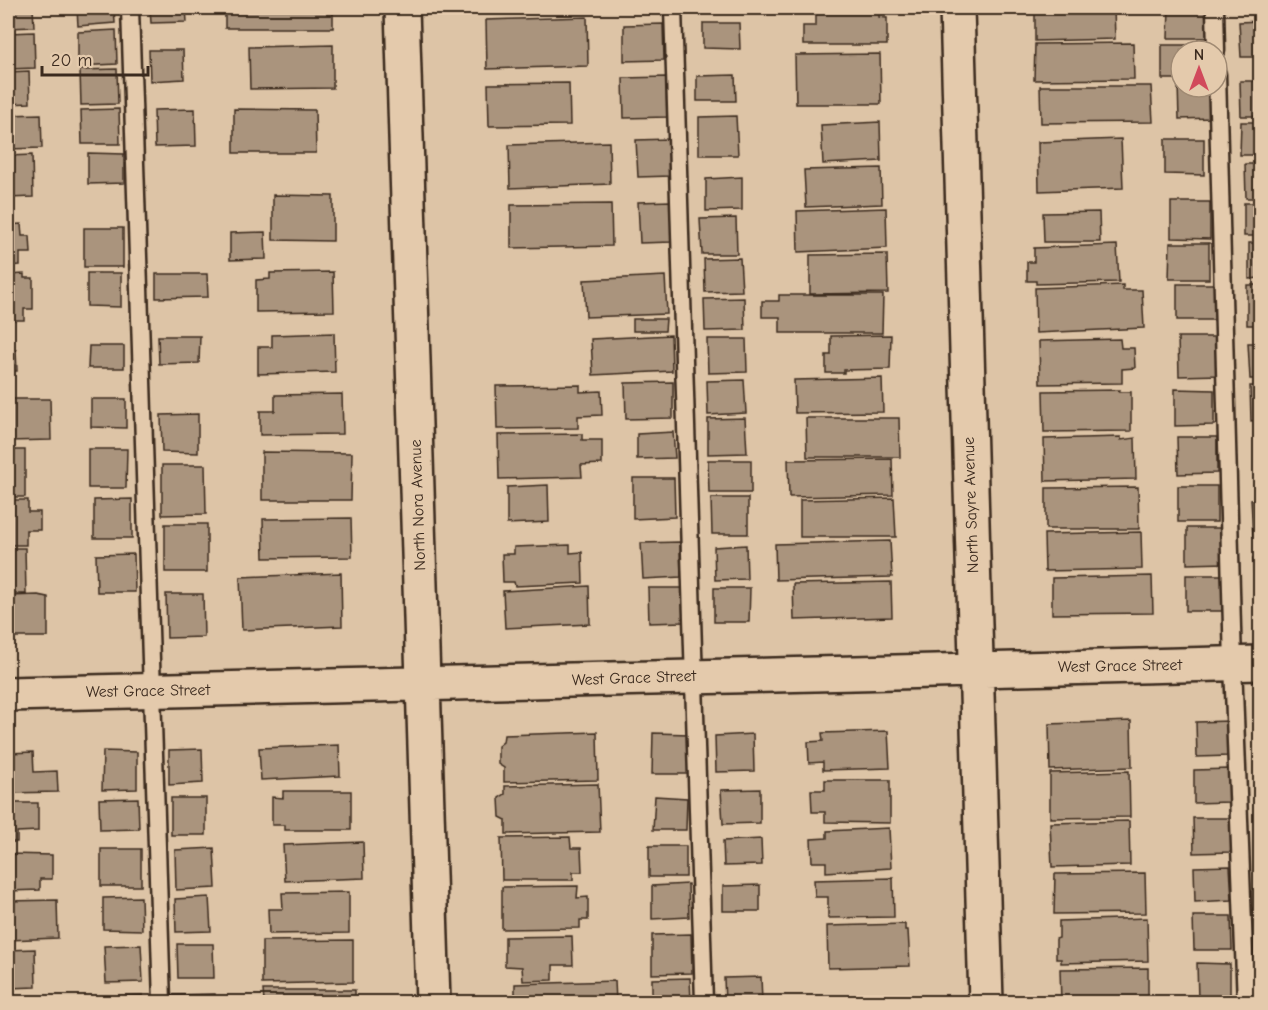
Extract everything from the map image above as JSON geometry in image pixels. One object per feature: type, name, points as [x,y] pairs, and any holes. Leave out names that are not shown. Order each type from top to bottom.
[{"type":"street","name":"North Nora Avenue","points":[[402,8],[433,1002]]},
{"type":"street","name":"North Sayre Avenue","points":[[957,8],[986,1002]]},
{"type":"street","name":"West Grace Street","points":[[8,694],[1247,663]]},
{"type":"lane","points":[[130,8],[162,1002]]},
{"type":"lane","points":[[673,8],[704,1002]]},
{"type":"lane","points":[[1215,8],[1216,39]]},
{"type":"lane","points":[[1218,99],[1247,663],[1246,1002]]},
{"type":"building","points":[[8,8],[33,8],[34,27],[8,28]]},
{"type":"building","points":[[77,8],[114,8],[115,23],[78,26]]},
{"type":"building","points":[[150,8],[186,8],[187,22],[151,23]]},
{"type":"building","points":[[225,8],[333,8],[333,28],[225,28]]},
{"type":"building","points":[[487,8],[556,8],[556,10],[487,12]]},
{"type":"building","points":[[816,8],[879,8],[879,17],[887,18],[887,45],[803,45],[803,26],[816,26]]},
{"type":"building","points":[[1035,8],[1114,8],[1115,39],[1035,41]]},
{"type":"building","points":[[1169,8],[1208,8],[1207,38],[1168,38]]},
{"type":"building","points":[[587,17],[588,66],[487,69],[486,20]]},
{"type":"building","points":[[1260,21],[1260,57],[1241,57],[1239,22]]},
{"type":"building","points":[[703,23],[739,23],[740,49],[703,48]]},
{"type":"building","points":[[663,24],[664,60],[624,61],[624,25]]},
{"type":"building","points":[[116,30],[117,64],[78,66],[78,32]]},
{"type":"building","points":[[34,32],[35,68],[8,69],[8,33]]},
{"type":"building","points":[[1133,43],[1134,79],[1034,80],[1035,44]]},
{"type":"building","points":[[333,45],[333,88],[250,89],[249,47]]},
{"type":"building","points":[[1162,45],[1169,45],[1169,79],[1162,79]]},
{"type":"building","points":[[149,50],[183,50],[184,79],[150,81]]},
{"type":"building","points":[[880,54],[881,104],[796,104],[795,55]]},
{"type":"building","points":[[117,69],[118,104],[81,105],[80,70]]},
{"type":"building","points":[[29,71],[30,103],[8,104],[8,72]]},
{"type":"building","points":[[735,75],[736,101],[697,101],[697,76]]},
{"type":"building","points":[[666,77],[667,117],[624,118],[623,78]]},
{"type":"building","points":[[1240,81],[1260,81],[1260,116],[1241,116]]},
{"type":"building","points":[[569,83],[570,125],[489,126],[488,84]]},
{"type":"building","points":[[1040,86],[1151,86],[1153,122],[1041,123]]},
{"type":"building","points":[[1178,99],[1211,99],[1213,118],[1179,119]]},
{"type":"building","points":[[119,109],[120,144],[82,144],[81,110]]},
{"type":"building","points":[[195,109],[196,146],[155,147],[154,110]]},
{"type":"building","points":[[234,109],[315,110],[316,153],[234,153]]},
{"type":"building","points":[[41,114],[42,148],[8,149],[8,115]]},
{"type":"building","points":[[736,116],[738,155],[699,155],[699,117]]},
{"type":"building","points":[[880,122],[881,161],[823,164],[821,125]]},
{"type":"building","points":[[1241,122],[1260,122],[1260,155],[1240,155]]},
{"type":"building","points":[[669,139],[671,176],[638,177],[636,140]]},
{"type":"building","points":[[1121,139],[1123,188],[1039,191],[1038,142]]},
{"type":"building","points":[[1165,139],[1204,139],[1204,175],[1165,174]]},
{"type":"building","points":[[609,142],[610,184],[510,188],[509,145]]},
{"type":"building","points":[[88,153],[124,154],[124,183],[88,184]]},
{"type":"building","points":[[32,155],[33,197],[8,198],[8,156]]},
{"type":"building","points":[[1245,164],[1260,164],[1260,198],[1246,198]]},
{"type":"building","points":[[881,168],[882,204],[806,207],[804,170]]},
{"type":"building","points":[[742,177],[742,210],[706,211],[706,179]]},
{"type":"building","points":[[273,195],[333,196],[333,241],[273,240]]},
{"type":"building","points":[[671,201],[672,242],[640,243],[638,202]]},
{"type":"building","points":[[1171,202],[1210,202],[1210,239],[1171,238]]},
{"type":"building","points":[[1244,203],[1260,203],[1260,236],[1244,236]]},
{"type":"building","points":[[611,204],[612,246],[511,248],[511,205]]},
{"type":"building","points":[[886,208],[887,248],[798,252],[797,211]]},
{"type":"building","points":[[1099,212],[1100,242],[1044,242],[1043,213]]},
{"type":"building","points":[[736,218],[737,254],[702,254],[700,219]]},
{"type":"building","points":[[21,224],[22,236],[30,236],[31,253],[20,253],[20,265],[8,266],[8,225]]},
{"type":"building","points":[[84,228],[123,228],[123,267],[84,267]]},
{"type":"building","points":[[265,232],[266,259],[230,260],[230,233]]},
{"type":"building","points":[[1170,243],[1209,243],[1209,279],[1169,279]]},
{"type":"building","points":[[1249,243],[1260,243],[1260,278],[1249,279]]},
{"type":"building","points":[[1117,245],[1119,282],[1036,284],[1036,281],[1027,281],[1027,262],[1034,262],[1034,248]]},
{"type":"building","points":[[887,254],[888,293],[810,294],[810,255]]},
{"type":"building","points":[[740,258],[742,291],[705,292],[704,259]]},
{"type":"building","points":[[333,272],[334,311],[256,312],[256,280],[270,279],[270,273]]},
{"type":"building","points":[[87,273],[121,273],[121,307],[87,306]]},
{"type":"building","points":[[24,274],[24,278],[33,278],[33,309],[24,309],[24,320],[8,320],[8,275]]},
{"type":"building","points":[[156,274],[207,274],[208,297],[156,298]]},
{"type":"building","points":[[665,276],[667,314],[586,317],[584,280]]},
{"type":"building","points":[[1177,284],[1216,284],[1216,320],[1177,320]]},
{"type":"building","points":[[1123,285],[1123,290],[1142,290],[1144,328],[1036,333],[1035,288]]},
{"type":"building","points":[[1247,285],[1260,285],[1260,325],[1247,325]]},
{"type":"building","points":[[779,295],[883,295],[882,333],[780,333],[780,317],[762,317],[762,301],[779,301]]},
{"type":"building","points":[[744,298],[745,330],[705,331],[704,299]]},
{"type":"building","points":[[633,319],[666,319],[665,331],[633,331]]},
{"type":"building","points":[[334,333],[335,372],[258,374],[258,347],[272,347],[272,335]]},
{"type":"building","points":[[671,335],[672,371],[593,375],[591,339]]},
{"type":"building","points":[[891,335],[890,369],[844,370],[844,373],[826,373],[826,355],[831,355],[831,336]]},
{"type":"building","points":[[158,336],[200,336],[199,363],[159,364]]},
{"type":"building","points":[[1178,337],[1219,337],[1220,375],[1179,376]]},
{"type":"building","points":[[707,339],[746,339],[747,372],[708,373]]},
{"type":"building","points":[[1120,339],[1121,348],[1134,348],[1135,368],[1122,369],[1122,383],[1040,384],[1039,341]]},
{"type":"building","points":[[1248,343],[1260,343],[1260,379],[1250,379]]},
{"type":"building","points":[[89,346],[124,346],[124,368],[88,368]]},
{"type":"building","points":[[16,350],[17,371],[8,371],[8,351]]},
{"type":"building","points":[[882,378],[883,412],[795,413],[794,380]]},
{"type":"building","points":[[744,380],[746,413],[708,415],[707,381]]},
{"type":"building","points":[[673,382],[673,418],[626,419],[625,383]]},
{"type":"building","points":[[580,385],[580,392],[601,391],[602,415],[578,416],[578,428],[497,429],[496,386]]},
{"type":"building","points":[[1250,386],[1260,386],[1260,420],[1251,421]]},
{"type":"building","points":[[1175,389],[1214,390],[1214,425],[1175,426]]},
{"type":"building","points":[[1120,390],[1119,392],[1131,392],[1131,431],[1044,432],[1043,391]]},
{"type":"building","points":[[342,394],[343,434],[260,435],[260,411],[275,411],[275,395]]},
{"type":"building","points":[[8,399],[50,399],[51,440],[8,441]]},
{"type":"building","points":[[91,399],[126,399],[126,428],[91,427]]},
{"type":"building","points":[[198,414],[198,453],[162,452],[161,415]]},
{"type":"building","points":[[745,418],[747,453],[708,454],[708,419]]},
{"type":"building","points":[[806,418],[899,418],[900,457],[807,457]]},
{"type":"building","points":[[673,432],[675,458],[637,459],[637,434]]},
{"type":"building","points":[[582,434],[582,440],[602,440],[602,464],[581,465],[582,477],[499,479],[498,435]]},
{"type":"building","points":[[1121,437],[1121,440],[1135,438],[1136,479],[1045,481],[1044,439]]},
{"type":"building","points":[[1177,437],[1217,437],[1217,473],[1178,474]]},
{"type":"building","points":[[88,449],[127,449],[126,488],[88,488]]},
{"type":"building","points":[[8,450],[25,450],[25,497],[8,497]]},
{"type":"building","points":[[262,452],[352,453],[351,500],[262,500]]},
{"type":"building","points":[[892,459],[893,495],[789,497],[788,460]]},
{"type":"building","points":[[708,460],[751,460],[751,493],[709,493]]},
{"type":"building","points":[[162,465],[205,465],[206,514],[162,515]]},
{"type":"building","points":[[633,478],[674,478],[675,517],[633,519]]},
{"type":"building","points":[[548,485],[549,522],[507,524],[507,487]]},
{"type":"building","points":[[1178,486],[1217,486],[1217,522],[1178,522]]},
{"type":"building","points":[[1138,487],[1139,529],[1046,529],[1046,488]]},
{"type":"building","points":[[711,498],[748,498],[748,534],[712,534]]},
{"type":"building","points":[[894,498],[896,537],[800,537],[800,500]]},
{"type":"building","points":[[132,499],[132,538],[94,538],[94,500]]},
{"type":"building","points":[[1251,499],[1260,499],[1260,536],[1253,536]]},
{"type":"building","points":[[8,500],[28,500],[28,512],[40,512],[40,530],[26,530],[26,545],[8,545]]},
{"type":"building","points":[[351,518],[352,557],[264,558],[263,519]]},
{"type":"building","points":[[165,524],[207,524],[207,572],[165,572]]},
{"type":"building","points":[[1187,528],[1226,528],[1226,563],[1187,564]]},
{"type":"building","points":[[1141,532],[1142,569],[1045,571],[1044,534]]},
{"type":"building","points":[[890,541],[892,577],[776,580],[775,544]]},
{"type":"building","points":[[680,542],[681,577],[643,579],[641,543]]},
{"type":"building","points":[[570,545],[570,553],[582,552],[583,583],[515,586],[514,582],[503,582],[502,554],[514,554],[514,547]]},
{"type":"building","points":[[746,545],[747,579],[715,580],[714,547]]},
{"type":"building","points":[[8,548],[25,548],[26,594],[8,594]]},
{"type":"building","points":[[134,554],[135,592],[97,592],[96,555]]},
{"type":"building","points":[[1253,558],[1260,558],[1260,603],[1255,603]]},
{"type":"building","points":[[341,573],[342,626],[242,630],[240,577]]},
{"type":"building","points":[[1186,575],[1226,575],[1225,611],[1186,611]]},
{"type":"building","points":[[1152,576],[1153,613],[1052,614],[1052,578]]},
{"type":"building","points":[[891,582],[892,617],[794,620],[793,584]]},
{"type":"building","points":[[589,586],[590,624],[505,628],[503,591]]},
{"type":"building","points":[[648,588],[682,588],[683,622],[649,623]]},
{"type":"building","points":[[714,588],[750,588],[749,622],[714,622]]},
{"type":"building","points":[[166,594],[203,594],[204,637],[167,638]]},
{"type":"building","points":[[8,596],[48,597],[48,637],[8,637]]},
{"type":"building","points":[[1131,721],[1132,767],[1050,770],[1049,724]]},
{"type":"building","points":[[1229,721],[1229,756],[1197,757],[1196,722]]},
{"type":"building","points":[[888,731],[890,768],[823,770],[823,762],[809,763],[808,742],[823,741],[822,733]]},
{"type":"building","points":[[597,732],[598,780],[504,782],[504,768],[498,764],[498,746],[503,742],[504,735]]},
{"type":"building","points":[[653,733],[689,734],[688,774],[652,774]]},
{"type":"building","points":[[753,734],[754,771],[716,772],[715,736]]},
{"type":"building","points":[[339,745],[340,776],[261,780],[259,748]]},
{"type":"building","points":[[202,749],[203,783],[169,785],[169,750]]},
{"type":"building","points":[[103,751],[137,752],[137,789],[102,790]]},
{"type":"building","points":[[33,752],[34,772],[57,771],[58,792],[8,793],[8,753]]},
{"type":"building","points":[[1230,769],[1230,802],[1194,803],[1194,770]]},
{"type":"building","points":[[1129,771],[1130,817],[1050,818],[1050,773]]},
{"type":"building","points":[[825,780],[890,780],[890,823],[825,822],[825,812],[812,812],[811,790],[825,790]]},
{"type":"building","points":[[598,784],[600,832],[506,834],[506,820],[500,817],[499,798],[505,794],[505,786]]},
{"type":"building","points":[[760,789],[760,823],[723,824],[721,790]]},
{"type":"building","points":[[283,791],[351,791],[351,830],[285,830],[285,825],[272,825],[272,797],[283,798]]},
{"type":"building","points":[[655,796],[687,798],[686,830],[653,830]]},
{"type":"building","points":[[138,798],[139,829],[100,830],[99,799]]},
{"type":"building","points":[[171,798],[206,798],[206,835],[171,835]]},
{"type":"building","points":[[8,803],[38,803],[38,831],[17,832],[17,842],[8,842]]},
{"type":"building","points":[[1193,818],[1231,818],[1231,852],[1194,853]]},
{"type":"building","points":[[1129,821],[1130,865],[1052,867],[1050,823]]},
{"type":"building","points":[[889,828],[891,868],[826,872],[826,862],[812,862],[811,839],[827,838],[827,831]]},
{"type":"building","points":[[570,837],[571,848],[581,848],[582,872],[573,872],[573,880],[502,880],[501,838]]},
{"type":"building","points":[[761,839],[762,865],[724,866],[723,841]]},
{"type":"building","points":[[363,842],[364,878],[285,881],[283,845]]},
{"type":"building","points":[[649,846],[686,846],[686,877],[649,877]]},
{"type":"building","points":[[214,848],[216,888],[176,890],[175,850]]},
{"type":"building","points":[[101,849],[141,849],[141,886],[101,886]]},
{"type":"building","points":[[8,854],[52,855],[52,879],[40,879],[40,890],[8,891]]},
{"type":"building","points":[[1230,866],[1232,900],[1195,902],[1194,867]]},
{"type":"building","points":[[1145,873],[1146,913],[1054,914],[1055,874]]},
{"type":"building","points":[[893,878],[894,917],[828,918],[828,897],[815,897],[814,880]]},
{"type":"building","points":[[688,884],[689,917],[652,919],[652,886]]},
{"type":"building","points":[[760,885],[760,911],[723,911],[723,886]]},
{"type":"building","points":[[578,886],[577,898],[588,897],[588,920],[580,920],[580,928],[502,929],[502,887]]},
{"type":"building","points":[[349,892],[349,933],[269,934],[268,909],[283,909],[282,893]]},
{"type":"building","points":[[141,897],[142,930],[103,929],[103,898]]},
{"type":"building","points":[[209,897],[211,931],[176,932],[175,899]]},
{"type":"building","points":[[57,900],[58,938],[8,940],[8,901]]},
{"type":"building","points":[[1193,916],[1231,916],[1232,950],[1194,950]]},
{"type":"building","points":[[1147,918],[1148,961],[1061,963],[1061,959],[1056,959],[1059,921]]},
{"type":"building","points":[[905,924],[905,930],[908,930],[910,966],[828,968],[827,926]]},
{"type":"building","points":[[691,934],[692,973],[652,974],[652,935]]},
{"type":"building","points":[[572,936],[573,965],[553,965],[553,980],[523,981],[522,967],[505,966],[505,937]]},
{"type":"building","points":[[353,940],[353,982],[262,984],[262,941]]},
{"type":"building","points":[[177,944],[213,944],[214,978],[178,978]]},
{"type":"building","points":[[141,945],[143,982],[106,983],[104,946]]},
{"type":"building","points":[[35,949],[36,987],[8,988],[8,950]]},
{"type":"building","points":[[1197,963],[1230,964],[1230,999],[1198,999]]},
{"type":"building","points":[[1148,968],[1148,1002],[1061,1002],[1060,969]]},
{"type":"building","points":[[761,977],[762,1002],[725,1002],[724,978]]},
{"type":"building","points":[[690,978],[691,1002],[652,1002],[652,979]]},
{"type":"building","points":[[615,981],[616,1002],[515,1002],[515,984]]},
{"type":"building","points":[[263,990],[355,990],[355,1002],[264,1002]]},
{"type":"building","points":[[215,994],[216,1002],[172,1002],[172,995]]},
{"type":"building","points":[[143,995],[144,1002],[109,1002],[109,996]]}]
